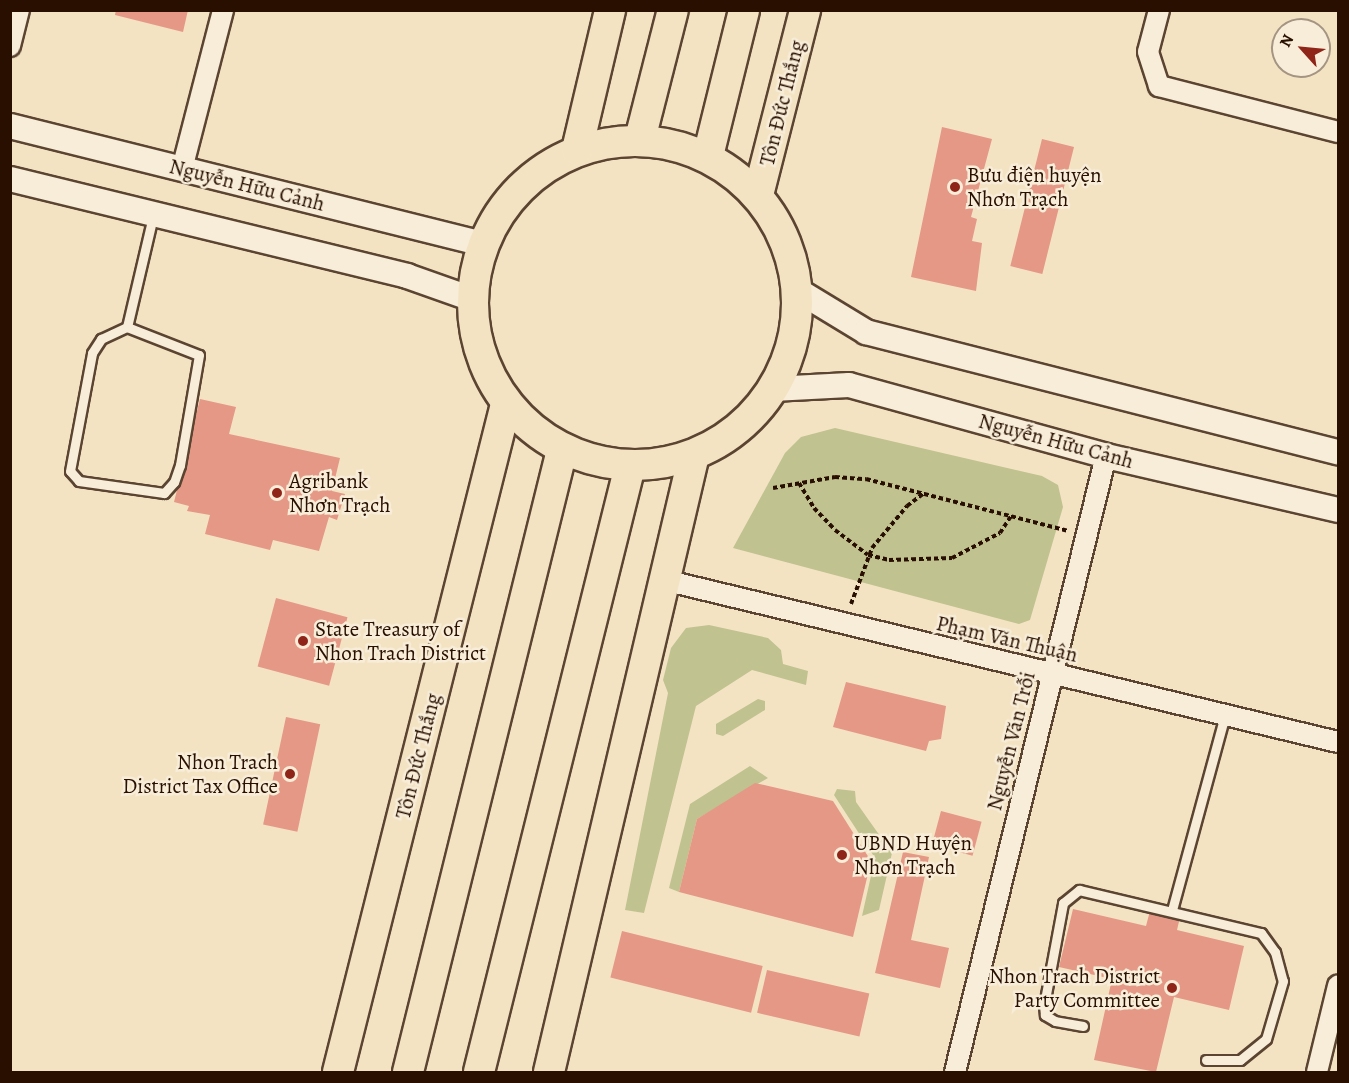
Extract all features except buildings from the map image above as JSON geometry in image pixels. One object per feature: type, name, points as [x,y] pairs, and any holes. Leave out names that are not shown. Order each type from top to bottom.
[{"type":"main road","points":[[578,150],[610,10]]},
{"type":"main road","points":[[640,139],[673,10]]},
{"type":"main road","points":[[708,156],[744,10]]},
{"type":"main road","name":"Tôn Đức Thắng","points":[[758,195],[805,10]]},
{"type":"main road","points":[[640,139],[675,144],[708,156],[758,195],[785,239],[797,290],[793,341],[773,389],[738,429],[694,455],[663,464],[630,466],[595,462],[562,450],[531,430],[506,404],[480,354],[472,299],[483,244],[499,214],[520,187],[547,165],[578,150],[608,141],[640,139]]},
{"type":"main road","name":"Tôn Đức Thắng","points":[[338,1072],[506,404]]},
{"type":"main road","points":[[408,1072],[562,450]]},
{"type":"main road","points":[[549,1072],[694,455]]},
{"type":"main road","points":[[479,1072],[630,466]]},
{"type":"street","points":[[10,46],[20,10]]},
{"type":"street","points":[[182,169],[222,10]]},
{"type":"street","points":[[1159,10],[1148,52],[1159,86],[1338,132]]},
{"type":"street","name":"Nguyễn Hữu Cảnh","points":[[10,126],[483,244]]},
{"type":"street","points":[[10,179],[407,276],[472,299]]},
{"type":"street","points":[[797,290],[866,332],[1338,452]]},
{"type":"street","name":"Nguyễn Hữu Cảnh","points":[[773,389],[849,384],[1106,456],[1338,510]]},
{"type":"street","name":"Nguyễn Văn Trỗi","points":[[955,1072],[1106,456]]},
{"type":"street","name":"Phạm Văn Thuận","points":[[664,580],[1338,742]]},
{"type":"street","points":[[1317,1072],[1338,986]]},
{"type":"lane","points":[[127,327],[154,215]]},
{"type":"lane","points":[[127,327],[198,355],[180,465],[174,482],[164,493],[80,481],[70,471],[92,353],[101,339],[127,327]]},
{"type":"lane","points":[[1172,910],[1225,715]]},
{"type":"lane","points":[[1083,1026],[1055,1021],[1045,1015],[1066,897],[1079,890],[1172,910],[1261,933],[1275,952],[1283,981],[1266,1039],[1253,1053],[1240,1060],[1206,1060]]},
{"type":"path","points":[[773,488],[835,477],[866,479],[1086,535]]},
{"type":"path","points":[[799,483],[814,508],[868,555],[889,560],[952,558],[1000,533],[1011,516]]},
{"type":"path","points":[[844,625],[868,555],[886,527],[923,494]]},
{"type":"green space","points":[[835,428],[1042,476],[1058,485],[1063,507],[1030,620],[1019,624],[733,548],[785,453],[801,437]]},
{"type":"green space","points":[[709,625],[768,638],[781,650],[783,664],[808,671],[806,685],[752,670],[696,706],[644,913],[625,910],[668,693],[663,680],[671,648],[686,628]]},
{"type":"green space","points":[[758,699],[765,701],[765,710],[723,736],[716,734],[716,724]]},
{"type":"green space","points":[[750,766],[768,778],[697,819],[679,892],[669,888],[690,804]]},
{"type":"green space","points":[[837,789],[855,791],[856,802],[892,853],[879,910],[862,916],[875,858],[834,795]]},
{"type":"place","name":"Bưu điện huyện Nhơn Trạch","points":[[955,187]]},
{"type":"place","name":"Agribank Nhơn Trạch","points":[[277,493]]},
{"type":"place","name":"State Treasury of Nhon Trach District","points":[[303,641]]},
{"type":"place","name":"Nhon Trach District Tax Office","points":[[290,774]]},
{"type":"place","name":"UBND Huyện Nhơn Trạch","points":[[842,855]]},
{"type":"place","name":"Nhon Trach District Party Committee","points":[[1172,988]]}]
